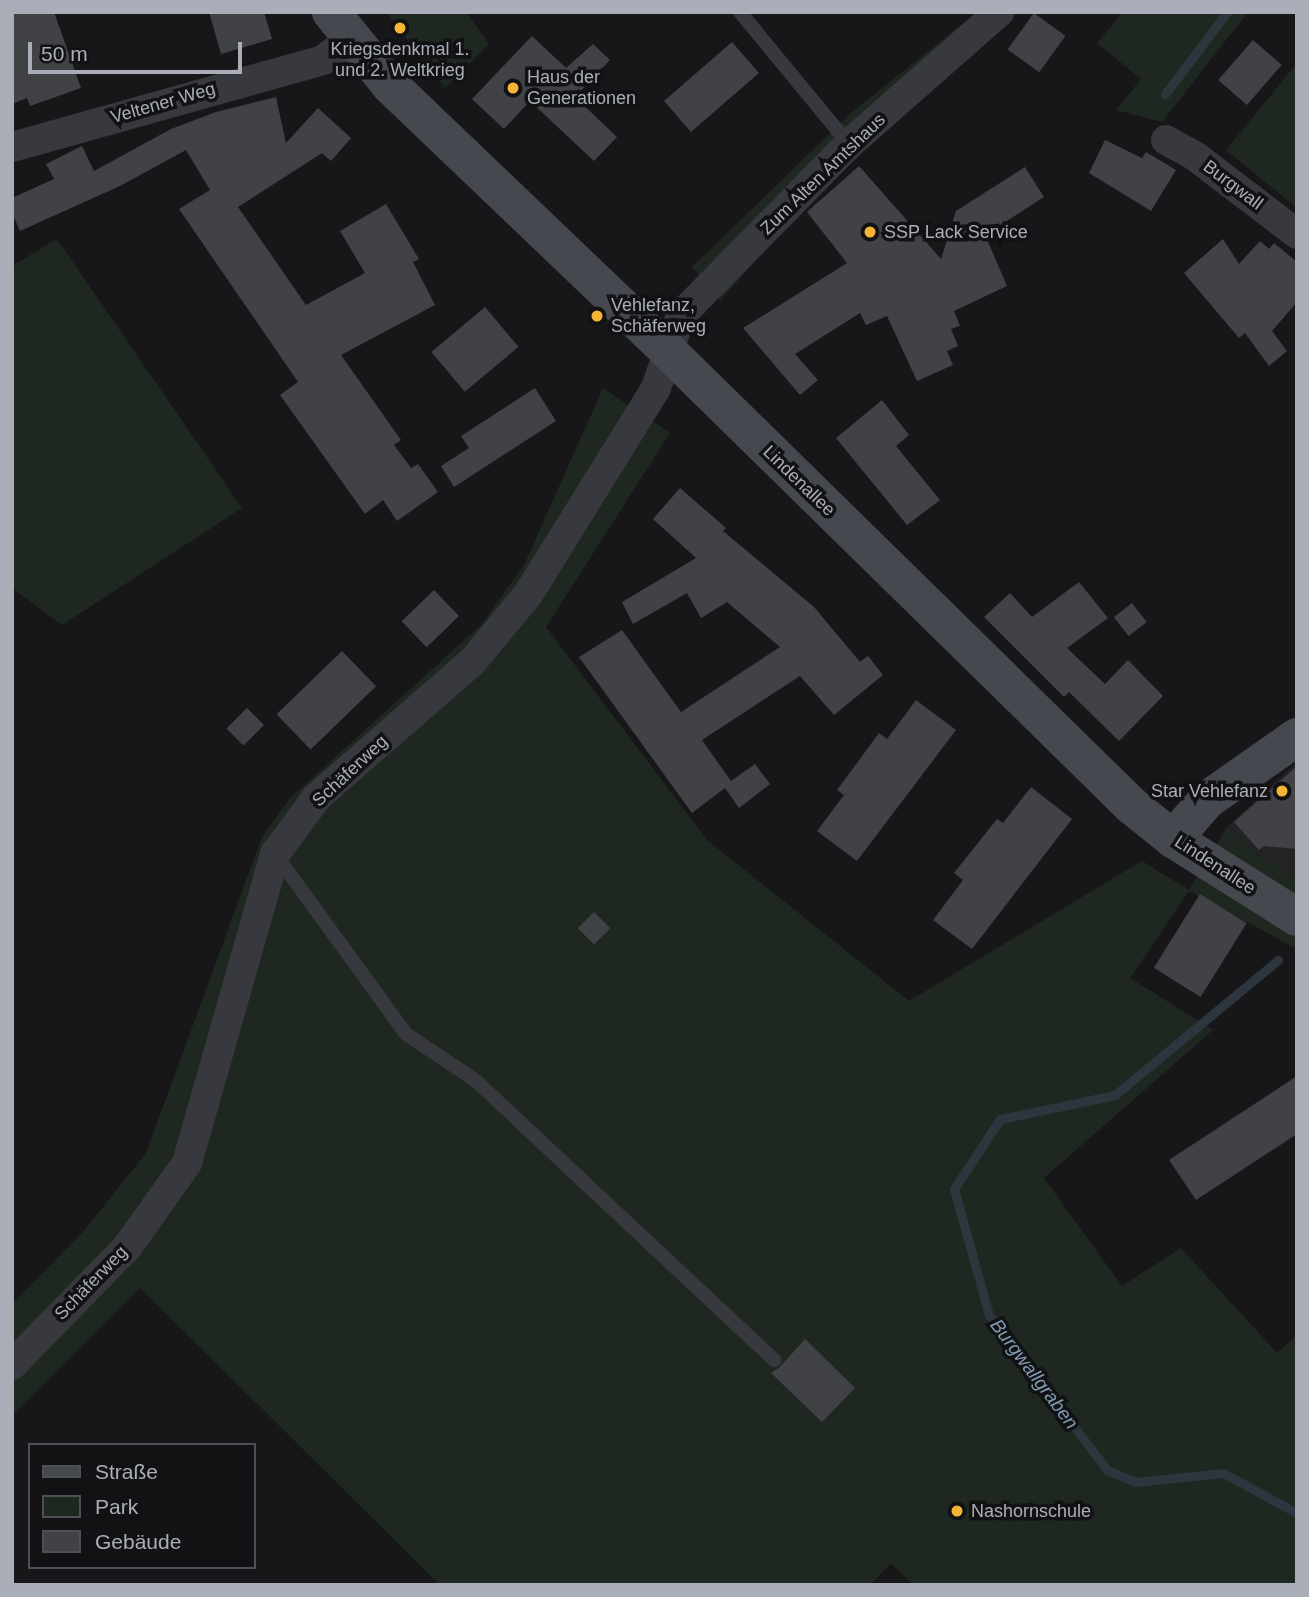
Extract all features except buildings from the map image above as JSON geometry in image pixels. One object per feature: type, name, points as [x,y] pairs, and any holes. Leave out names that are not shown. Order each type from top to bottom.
[{"type":"main road","name":"Lindenallee","points":[[340,26],[391,86],[668,351],[1132,806],[1173,839],[1297,917]]},
{"type":"main road","points":[[1173,839],[1207,800],[1297,737]]},
{"type":"street","name":"Zum Alten Amtshaus","points":[[668,351],[681,314],[849,144],[999,12]]},
{"type":"street","name":"Veltener Weg","points":[[12,147],[323,60],[340,26]]},
{"type":"street","name":"Burgwall","points":[[1166,140],[1195,156],[1297,234]]},
{"type":"street","name":"Schäferweg","points":[[12,1365],[128,1246],[187,1163],[275,854],[317,797],[472,662],[528,593],[656,388],[668,351]]},
{"type":"lane","points":[[740,12],[849,144]]},
{"type":"lane","points":[[275,854],[406,1034],[475,1080],[774,1360]]},
{"type":"shaded area","points":[[1297,762],[1297,878],[1254,853],[1227,827]]},
{"type":"green space","points":[[386,12],[466,12],[489,44],[445,88]]},
{"type":"green space","points":[[977,12],[1018,12],[803,207],[720,301],[692,267],[851,113]]},
{"type":"green space","points":[[1123,12],[1248,12],[1162,122],[1116,110],[1141,79],[1097,43]]},
{"type":"green space","points":[[1297,63],[1297,208],[1226,150]]},
{"type":"green space","points":[[57,239],[242,508],[62,625],[12,588],[12,266]]},
{"type":"green space","points":[[603,388],[670,433],[546,627],[707,840],[909,1001],[1142,861],[1189,890],[1227,827],[1254,853],[1297,878],[1297,949],[1189,891],[1130,978],[1213,1030],[1044,1178],[1122,1286],[1181,1248],[1277,1353],[1297,1335],[1297,1585],[913,1585],[891,1563],[870,1585],[440,1585],[140,1288],[12,1416],[12,1304],[83,1232],[146,1153],[262,837],[290,798],[480,626],[524,565]]},
{"type":"waterway","name":"Burgwallgraben","points":[[1165,94],[1227,12]]},
{"type":"waterway","name":"Burgwallgraben","points":[[1278,960],[1115,1095],[1000,1119],[954,1189],[989,1315],[1107,1470],[1135,1482],[1223,1473],[1297,1513]]},
{"type":"place","name":"Kriegsdenkmal 1. und 2. Weltkrieg","points":[[400,28]]},
{"type":"place","name":"Haus der Generationen","points":[[513,88]]},
{"type":"place","name":"SSP Lack Service","points":[[870,232]]},
{"type":"place","name":"Vehlefanz, Schäferweg","points":[[597,316]]},
{"type":"place","name":"Star Vehlefanz","points":[[1282,791]]},
{"type":"place","name":"Nashornschule","points":[[957,1511]]}]
